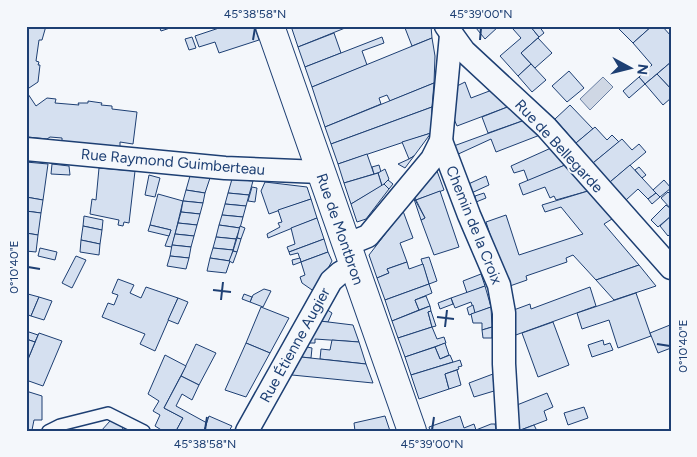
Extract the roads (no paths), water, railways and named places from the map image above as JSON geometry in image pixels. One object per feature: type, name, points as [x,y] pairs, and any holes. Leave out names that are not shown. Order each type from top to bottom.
[{"type":"main road","name":"Rue de Montbron","points":[[270,26],[349,256],[412,431]]},
{"type":"street","points":[[441,140],[448,31]]},
{"type":"street","name":"Rue de Bellegarde","points":[[448,31],[464,51],[546,127],[671,268]]},
{"type":"street","name":"Rue Étienne Augier","points":[[247,431],[331,281],[340,273],[349,256],[432,159],[441,140]]},
{"type":"street","name":"Chemin de la Croix","points":[[441,140],[469,215],[499,284],[504,313],[504,364],[508,431]]},
{"type":"street","name":"Rue Raymond Guimberteau","points":[[26,149],[225,168],[320,172]]},
{"type":"lane","points":[[48,431],[60,425],[108,413],[144,431]]}]
